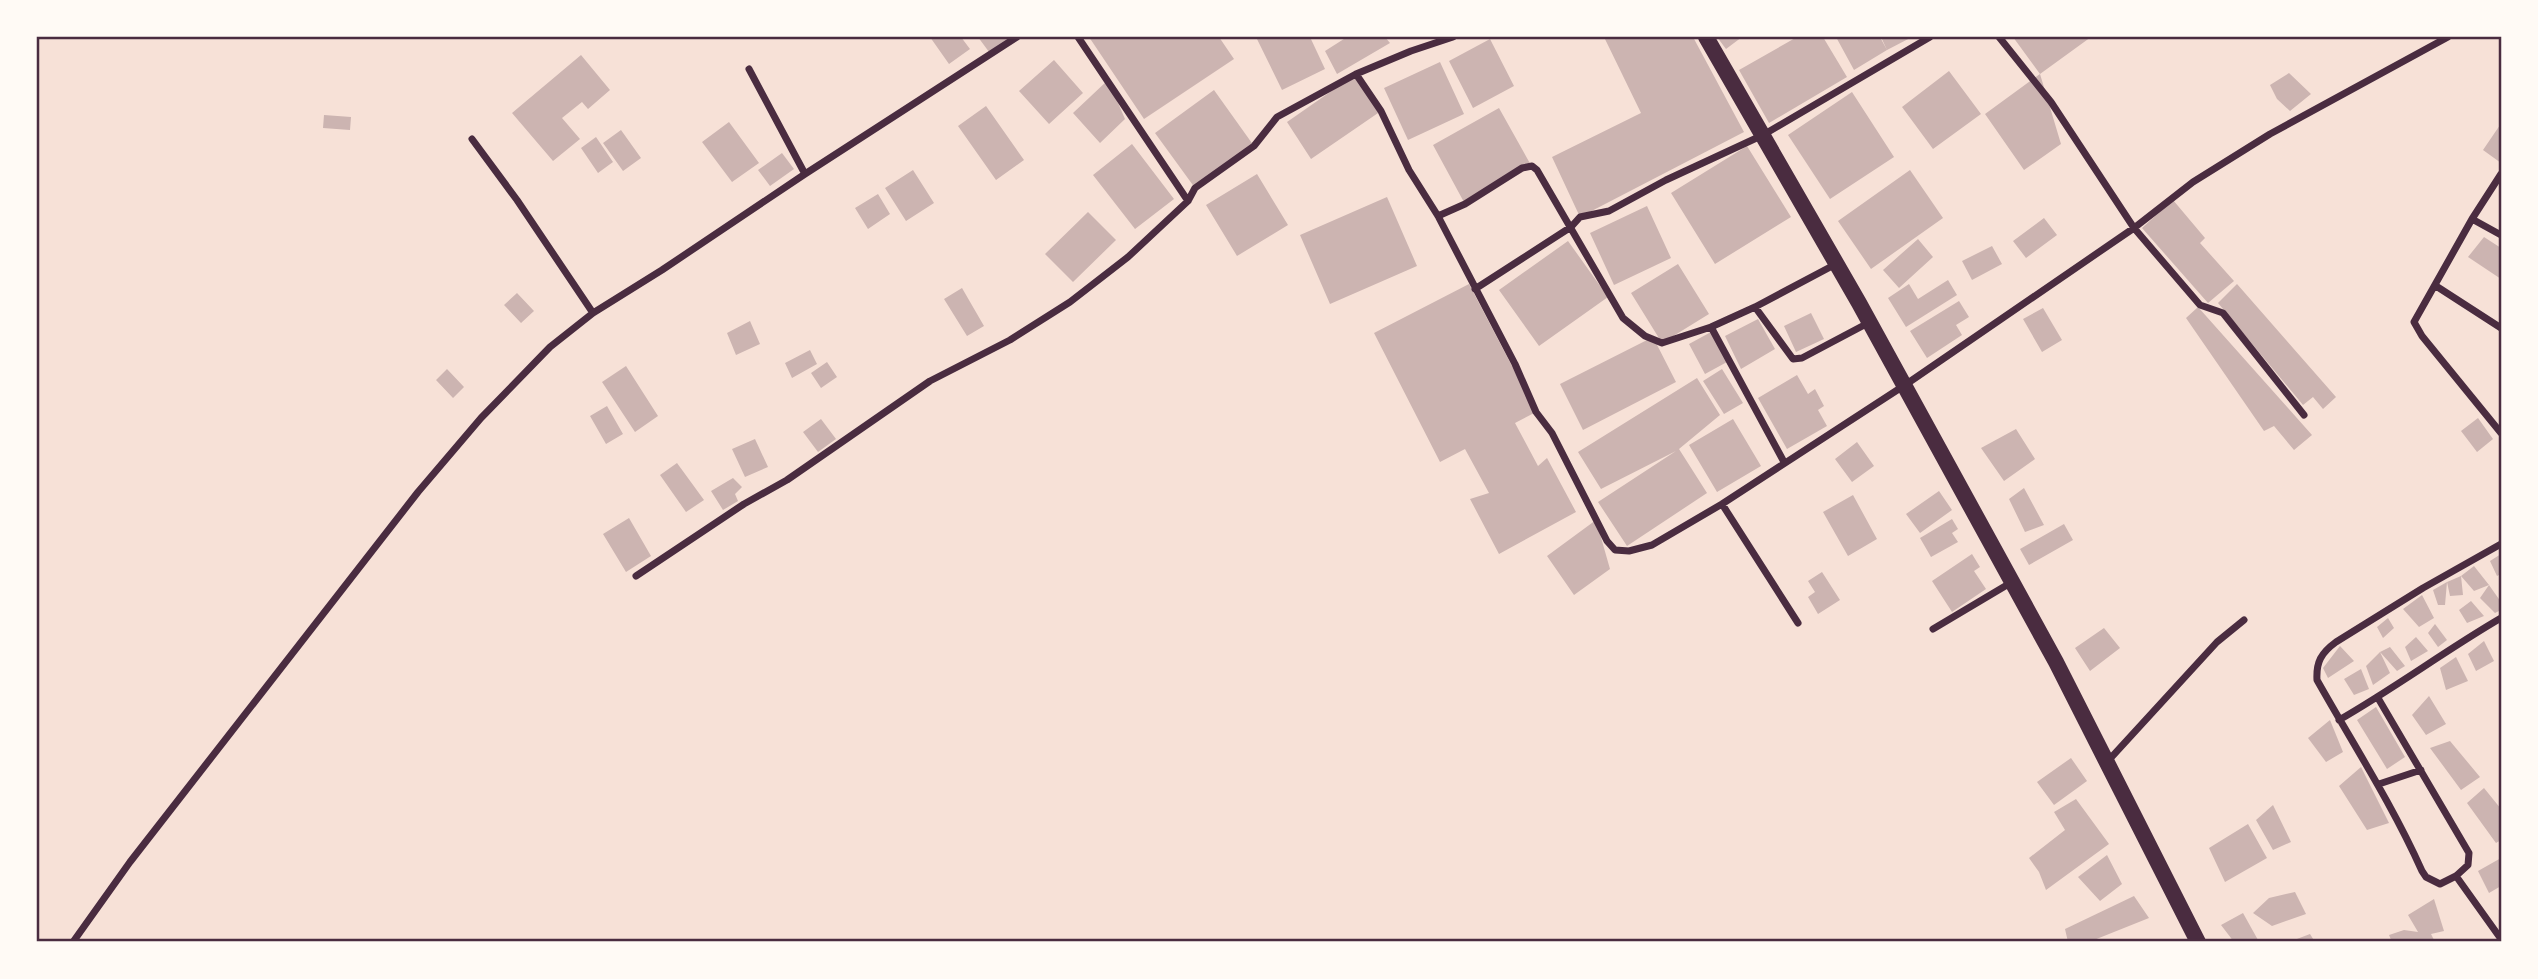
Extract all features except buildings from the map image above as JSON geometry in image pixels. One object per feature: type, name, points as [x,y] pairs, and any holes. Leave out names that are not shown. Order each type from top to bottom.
[{"type":"main road","points":[[1706,37],[1905,385],[2012,582],[2198,942]]},
{"type":"street","points":[[73,942],[154,830],[418,492],[481,418],[550,347],[593,313],[1017,37]]},
{"type":"street","points":[[1078,37],[1188,201]]},
{"type":"street","points":[[636,576],[744,504],[787,480],[930,381],[1010,340],[1070,302],[1128,257],[1188,201],[1195,188],[1254,146],[1277,117],[1356,74],[1453,37]]},
{"type":"street","points":[[1475,289],[1571,227],[1580,217],[1609,211],[1666,180],[1763,135],[1930,37]]},
{"type":"street","points":[[1999,37],[2051,102],[2134,228],[2200,305],[2222,313],[2304,415]]},
{"type":"street","points":[[1356,74],[1381,111],[1409,170],[1438,216],[1515,363],[1536,412],[1552,433],[1607,541],[1615,550],[1629,551],[1652,545],[1722,504],[1905,385],[2134,228],[2193,182],[2270,134],[2448,37]]},
{"type":"street","points":[[749,69],[805,174]]},
{"type":"street","points":[[471,139],[517,200],[593,313]]},
{"type":"street","points":[[1438,216],[1465,204],[1522,168],[1532,166],[1537,170],[1623,318],[1633,328],[1662,343],[1711,327],[1755,307],[1837,263]]},
{"type":"street","points":[[2501,174],[2472,219],[2436,286],[2420,307],[2414,322],[2422,336],[2501,433]]},
{"type":"street","points":[[2472,219],[2501,235]]},
{"type":"street","points":[[2436,286],[2501,328]]},
{"type":"street","points":[[1755,307],[1793,359],[1802,358],[1870,322]]},
{"type":"street","points":[[1711,327],[1784,462]]},
{"type":"street","points":[[1722,504],[1798,622]]},
{"type":"street","points":[[2378,698],[2469,853],[2468,865],[2456,876],[2440,884],[2426,877],[2379,784],[2317,680],[2316,666],[2323,651],[2423,588],[2501,544]]},
{"type":"street","points":[[1933,629],[2012,582]]},
{"type":"street","points":[[2339,720],[2378,698],[2460,642],[2501,618]]},
{"type":"street","points":[[2106,762],[2217,642],[2244,620]]},
{"type":"street","points":[[2379,784],[2421,770]]},
{"type":"street","points":[[2456,876],[2501,940]]}]
